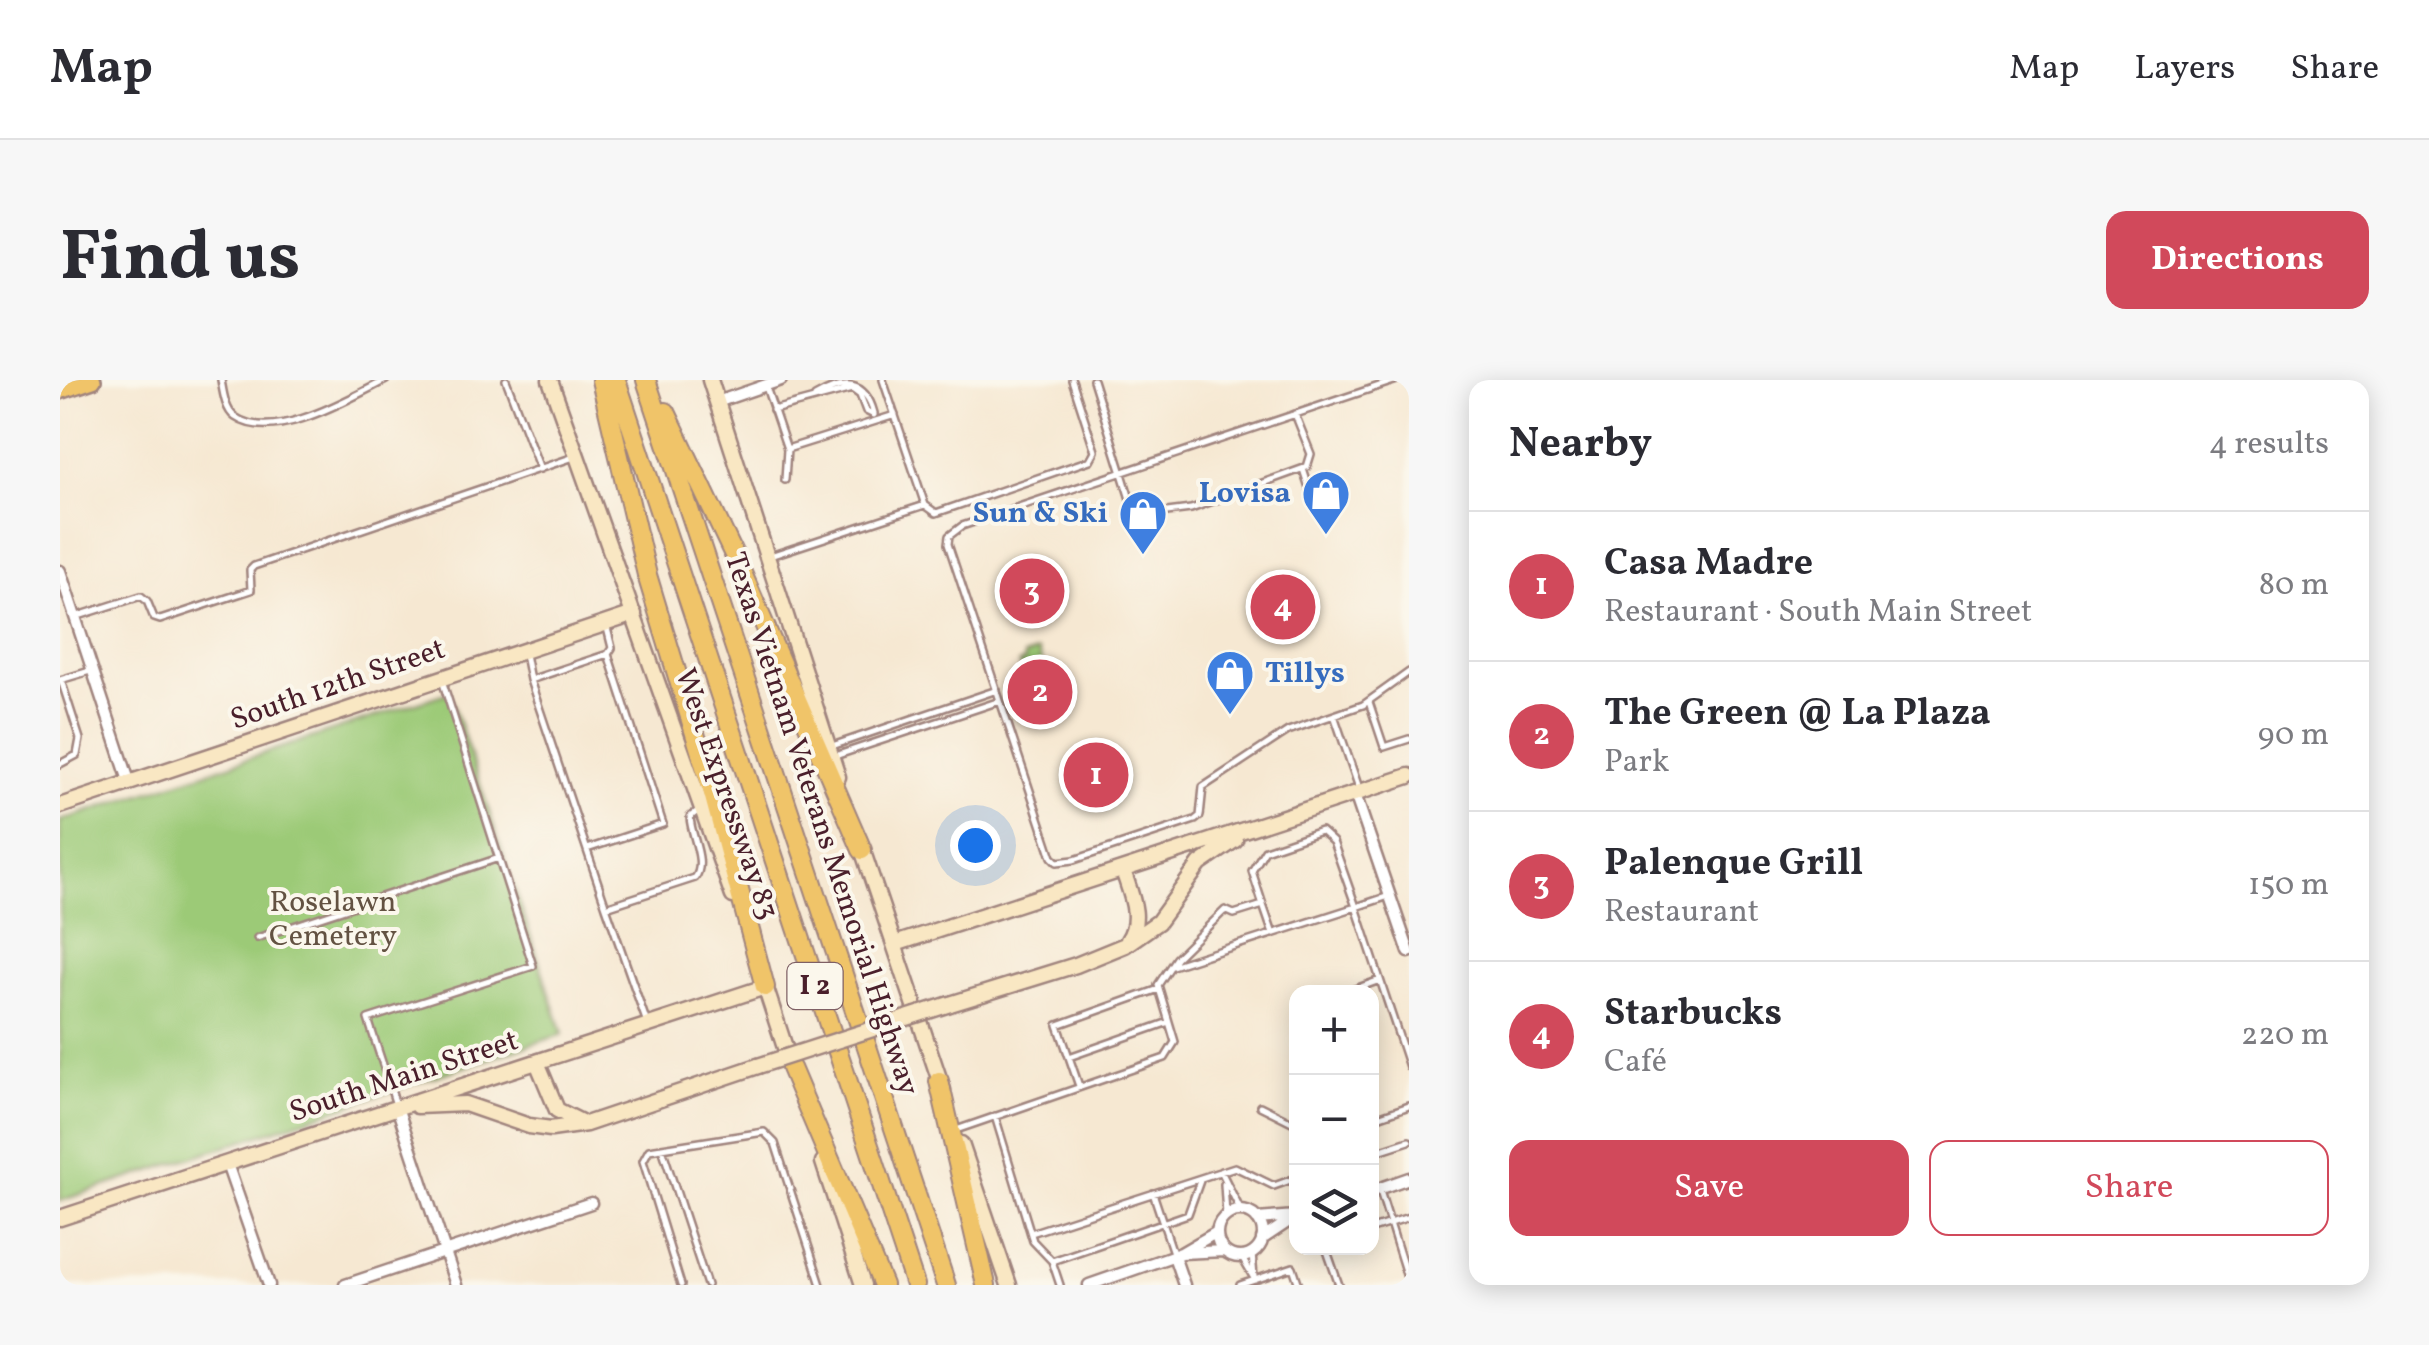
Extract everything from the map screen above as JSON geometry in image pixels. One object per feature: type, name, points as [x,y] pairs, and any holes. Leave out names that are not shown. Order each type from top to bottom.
[{"type":"highway","points":[[601,380],[646,575],[714,793],[765,987]]},
{"type":"highway","name":"Texas Vietnam Veterans Memorial Highway","points":[[616,380],[915,1285]]},
{"type":"highway","points":[[648,380],[736,559],[862,850]]},
{"type":"highway","name":"Texas Vietnam Veterans Memorial Highway","points":[[648,380],[946,1285]]},
{"type":"highway","points":[[792,1068],[883,1285]]},
{"type":"highway","points":[[940,1081],[986,1285]]},
{"type":"main road","points":[[60,391],[92,380]]},
{"type":"street","name":"West Expressway 83","points":[[550,380],[765,987],[864,1285]]},
{"type":"street","points":[[710,380],[862,850],[1009,1285]]},
{"type":"street","points":[[717,402],[781,380]]},
{"type":"street","points":[[60,571],[130,784]]},
{"type":"street","name":"South 12th Street","points":[[60,806],[634,614]]},
{"type":"street","points":[[895,944],[1409,776]]},
{"type":"street","points":[[1358,793],[1409,952]]},
{"type":"street","points":[[456,1285],[396,1108],[465,1104],[529,1126],[552,1129],[586,1124],[1076,965],[1125,945],[1158,922],[1200,864],[1266,823]]},
{"type":"street","points":[[1123,870],[1136,916],[1135,930],[1125,945]]},
{"type":"street","name":"South Main Street","points":[[60,1218],[765,987]]},
{"type":"street","points":[[537,1062],[557,1110],[586,1124]]},
{"type":"street","points":[[227,1164],[269,1285]]},
{"type":"street","points":[[1379,1189],[1409,1178]]},
{"type":"street","points":[[345,1285],[591,1204]]},
{"type":"street","points":[[1096,1284],[1178,1255],[1217,1232],[1226,1215],[1240,1211],[1257,1219],[1289,1217]]},
{"type":"street","points":[[1257,1219],[1262,1239]]},
{"type":"street","points":[[1178,1255],[1224,1251],[1247,1256],[1262,1239],[1289,1221]]},
{"type":"street","points":[[1217,1232],[1224,1251]]},
{"type":"street","points":[[1178,1255],[1184,1285]]},
{"type":"lane","points":[[221,380],[228,408],[235,417],[257,423],[285,423],[326,411],[386,380]]},
{"type":"lane","points":[[506,380],[540,469]]},
{"type":"lane","points":[[883,380],[925,505],[936,513],[1090,460],[1095,451],[1072,380]]},
{"type":"lane","points":[[1093,380],[1130,500],[1142,515],[1191,510],[1303,470],[1311,454],[1295,414]]},
{"type":"lane","points":[[1397,380],[962,526],[948,536],[1052,857],[1064,862],[1195,820],[1200,816],[1203,787],[1288,731],[1369,702],[1409,672]]},
{"type":"lane","points":[[773,410],[814,398],[824,389],[850,381],[858,382],[870,394],[875,418]]},
{"type":"lane","points":[[765,385],[787,449],[785,480]]},
{"type":"lane","points":[[787,449],[875,418],[896,415]]},
{"type":"lane","points":[[75,617],[141,596],[154,618],[160,620],[251,590],[254,586],[250,570],[254,566],[577,456]]},
{"type":"lane","points":[[1303,470],[1313,500]]},
{"type":"lane","points":[[767,556],[925,505]]},
{"type":"lane","points":[[530,680],[608,654],[612,648],[606,623]]},
{"type":"lane","points":[[524,651],[530,680],[648,1026]]},
{"type":"lane","points":[[586,849],[664,824],[608,654]]},
{"type":"lane","points":[[60,764],[77,756],[80,739],[60,680],[93,670]]},
{"type":"lane","points":[[396,1108],[368,1019],[534,966],[441,679]]},
{"type":"lane","points":[[830,752],[997,690]]},
{"type":"lane","points":[[830,752],[1000,701]]},
{"type":"lane","points":[[1369,702],[1384,747],[1409,738]]},
{"type":"lane","points":[[1334,715],[1358,793]]},
{"type":"lane","points":[[606,907],[696,878],[700,873],[690,817],[702,808]]},
{"type":"lane","points":[[1273,934],[1252,871],[1265,850],[1321,831],[1333,842],[1409,1067]]},
{"type":"lane","points":[[257,938],[499,858]]},
{"type":"lane","points":[[1169,968],[1390,896]]},
{"type":"lane","points":[[956,1130],[1165,1058],[1175,1042],[1158,984],[1225,910],[1234,914],[1263,905]]},
{"type":"lane","points":[[1366,985],[1380,980]]},
{"type":"lane","points":[[1079,1086],[1058,1025],[1159,989]]},
{"type":"lane","points":[[1069,1058],[1169,1022]]},
{"type":"lane","points":[[1260,1106],[1289,1120]]},
{"type":"lane","points":[[1379,1116],[1409,1106]]},
{"type":"lane","points":[[994,1116],[1033,1241],[1052,1261],[1060,1285]]},
{"type":"lane","points":[[681,1285],[643,1161],[649,1150],[764,1132],[775,1143],[821,1285]]},
{"type":"lane","points":[[1379,1151],[1409,1141]]},
{"type":"lane","points":[[662,1148],[707,1285]]},
{"type":"lane","points":[[1031,1233],[1235,1167],[1274,1186],[1289,1181]]},
{"type":"lane","points":[[1221,1171],[1240,1211]]},
{"type":"lane","points":[[1052,1261],[1188,1214],[1202,1178]]},
{"type":"lane","points":[[1224,1181],[1226,1215]]},
{"type":"lane","points":[[1153,1193],[1178,1255]]},
{"type":"lane","points":[[1379,1199],[1409,1284]]},
{"type":"lane","points":[[1379,1227],[1409,1216]]},
{"type":"lane","points":[[1328,1255],[1339,1285]]},
{"type":"lane","points":[[1247,1256],[1255,1278]]},
{"type":"lane","points":[[1240,1285],[1293,1267],[1299,1285]]},
{"type":"green space","points":[[1038,651],[1061,722],[1047,726],[1045,721],[1039,723],[1019,663],[1025,661],[1024,656]]},
{"type":"green space","name":"Roselawn Cemetery","points":[[449,692],[563,1034],[60,1201],[60,821]]},
{"type":"place","name":"Lovisa","points":[[1326,536]]},
{"type":"place","name":"Sun & Ski","points":[[1143,556]]},
{"type":"place","name":"Palenque Grill","points":[[1032,591]]},
{"type":"place","name":"Starbucks","points":[[1283,607]]},
{"type":"place","name":"The Green @ La Plaza","points":[[1040,692]]},
{"type":"place","name":"Tillys","points":[[1230,716]]},
{"type":"place","name":"Casa Madre","points":[[1096,775]]}]
